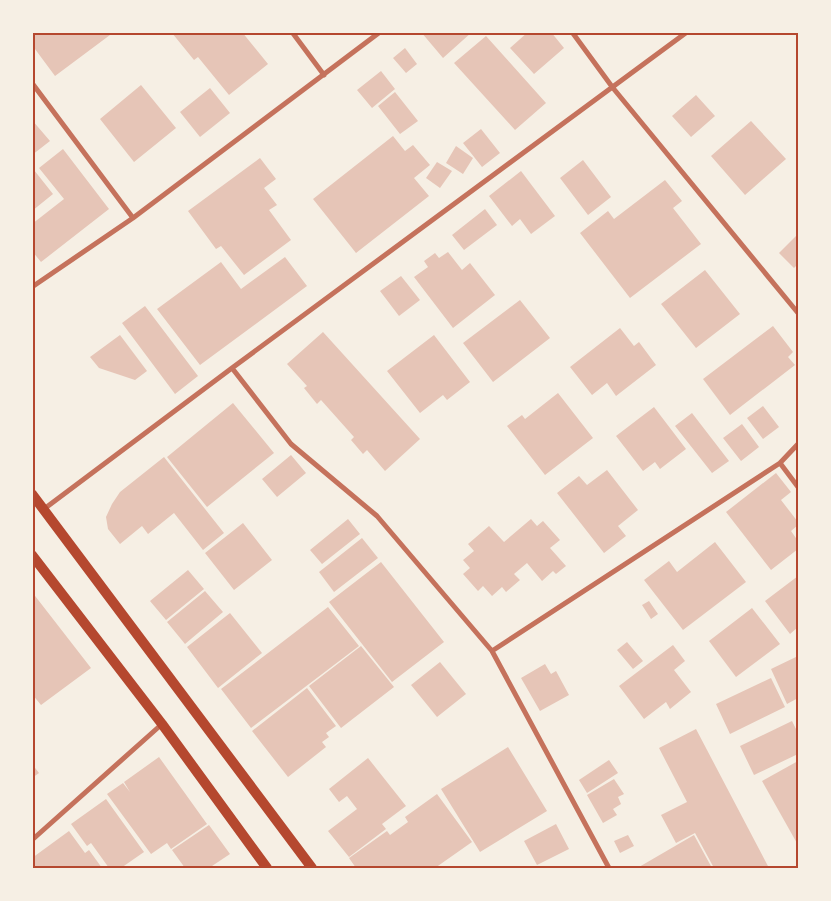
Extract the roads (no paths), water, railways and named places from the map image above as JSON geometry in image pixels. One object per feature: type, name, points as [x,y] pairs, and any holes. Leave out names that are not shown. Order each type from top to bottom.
[{"type":"main road","points":[[32,494],[312,868]]},
{"type":"main road","points":[[32,555],[162,724],[267,868]]},
{"type":"street","points":[[292,32],[324,75]]},
{"type":"street","points":[[32,287],[133,218],[380,32]]},
{"type":"street","points":[[572,32],[613,88],[798,313]]},
{"type":"street","points":[[44,509],[687,32]]},
{"type":"street","points":[[32,83],[133,218]]},
{"type":"street","points":[[232,368],[291,444],[377,516],[492,651],[609,868]]},
{"type":"street","points":[[492,651],[780,463],[798,444]]},
{"type":"street","points":[[780,463],[798,487]]},
{"type":"street","points":[[32,840],[162,724]]}]
